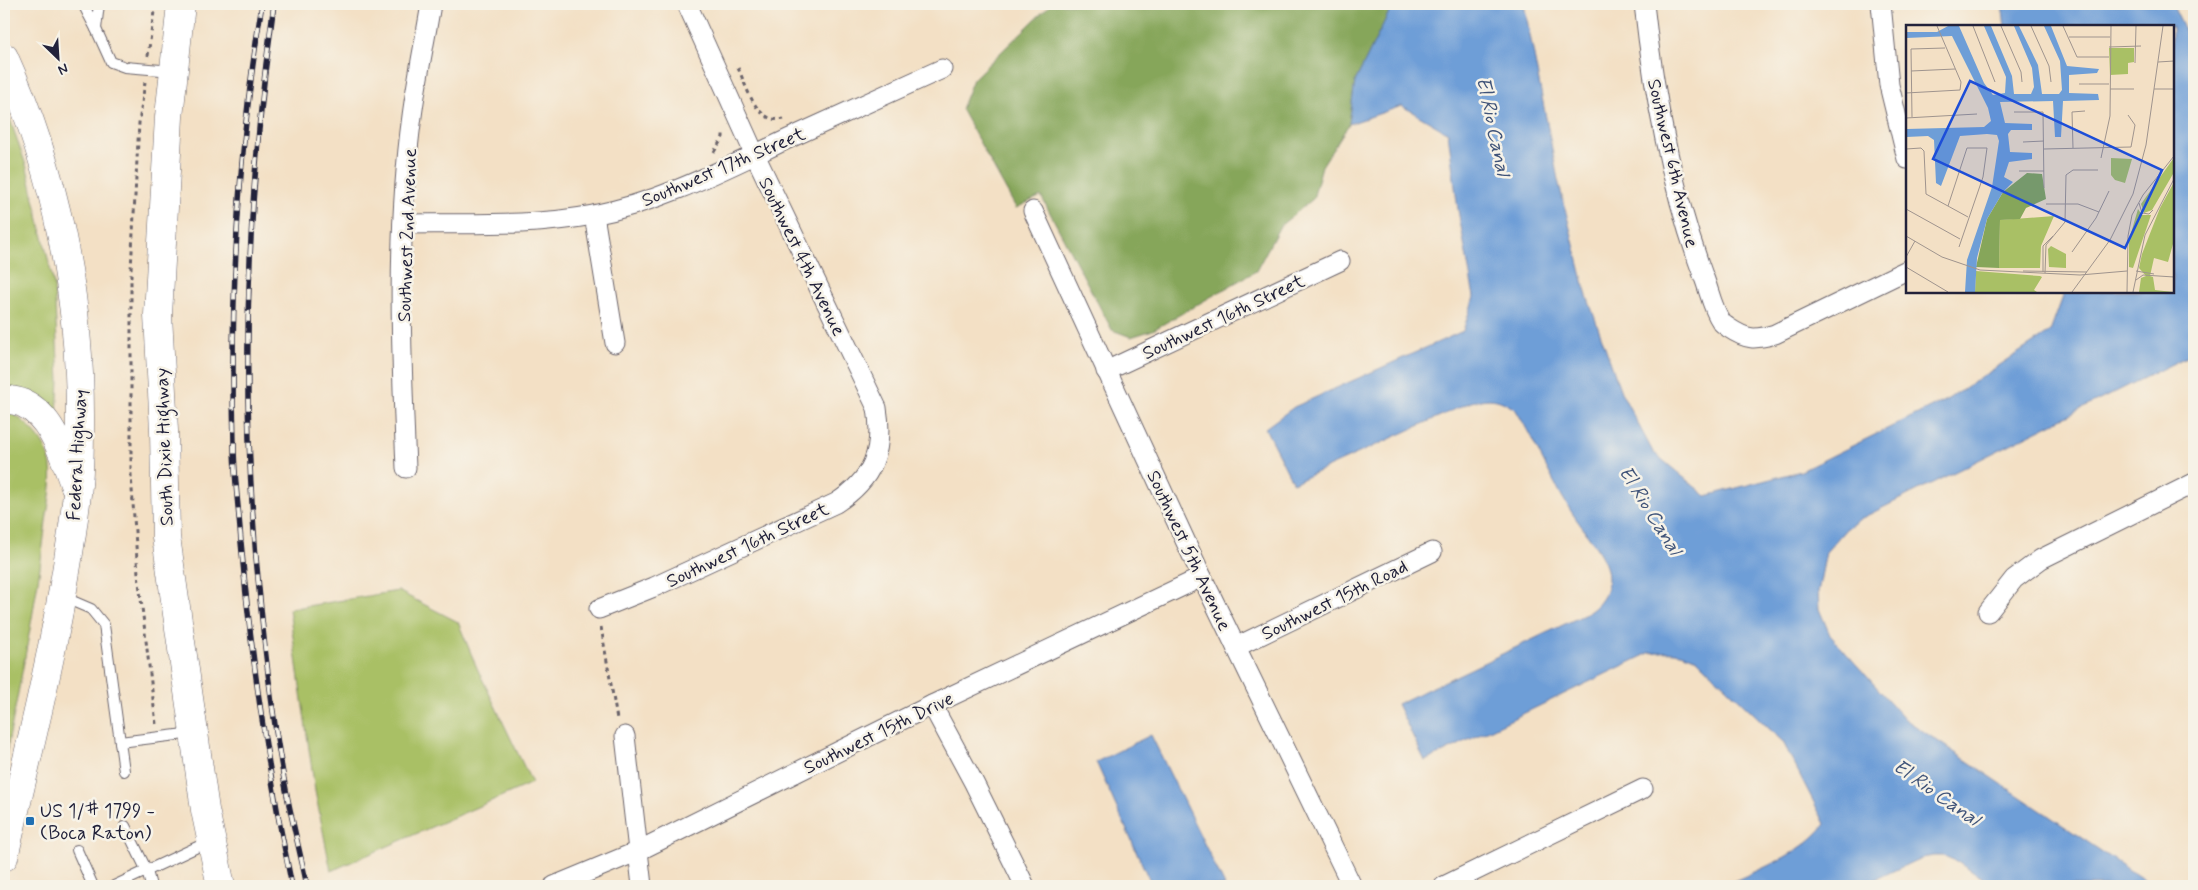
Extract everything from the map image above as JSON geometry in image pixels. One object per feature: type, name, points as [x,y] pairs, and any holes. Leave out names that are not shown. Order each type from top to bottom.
[{"type":"main road","name":"South Dixie Highway","points":[[182,4],[169,117],[158,315],[164,431],[166,537],[193,733],[220,886]]},
{"type":"main road","name":"Federal Highway","points":[[4,57],[45,166],[60,227],[78,338],[80,388],[78,492],[62,596],[51,654],[4,857]]},
{"type":"main road","points":[[4,399],[23,403],[43,418],[58,442],[78,492]]},
{"type":"street","name":"Southwest 2nd Avenue","points":[[406,468],[402,355],[403,224],[412,115],[431,4]]},
{"type":"street","name":"Southwest 4th Avenue","points":[[687,4],[755,155],[877,408],[880,426],[879,445],[876,456]]},
{"type":"street","name":"Southwest 6th Avenue","points":[[1644,4],[1649,49],[1661,120],[1677,189],[1697,258],[1721,322],[1742,337],[1758,339],[1775,334],[1906,270]]},
{"type":"street","points":[[1881,4],[1889,85],[1899,135],[1906,156]]},
{"type":"street","name":"Southwest 17th Street","points":[[403,224],[517,222],[594,215],[674,191],[942,69]]},
{"type":"street","name":"Southwest 5th Avenue","points":[[1033,211],[1202,577],[1352,886]]},
{"type":"street","points":[[594,215],[615,342]]},
{"type":"street","name":"Southwest 16th Street","points":[[1106,371],[1340,261]]},
{"type":"street","name":"Southwest 16th Street","points":[[599,609],[654,587],[836,503],[852,493],[864,479],[876,456]]},
{"type":"street","points":[[1988,612],[2014,579],[2041,559],[2194,483]]},
{"type":"street","name":"Southwest 15th Road","points":[[1236,647],[1432,552]]},
{"type":"street","name":"Southwest 15th Drive","points":[[554,886],[636,852],[932,706],[1202,577]]},
{"type":"street","points":[[932,706],[974,784],[1025,886]]},
{"type":"street","points":[[625,736],[636,852],[642,886]]},
{"type":"street","points":[[1444,886],[1642,789]]},
{"type":"lane","points":[[82,4],[111,62],[126,67],[174,71]]},
{"type":"lane","points":[[96,29],[99,4]]},
{"type":"lane","points":[[62,596],[91,609],[104,625],[124,771]]},
{"type":"lane","points":[[120,742],[193,733]]},
{"type":"lane","points":[[125,826],[147,871],[151,886]]},
{"type":"lane","points":[[114,886],[211,840]]},
{"type":"lane","points":[[77,850],[93,886]]},
{"type":"path","points":[[738,66],[758,111],[768,119],[777,121],[788,118]]},
{"type":"path","points":[[599,609],[604,649],[619,728],[625,736]]},
{"type":"green space","points":[[1051,4],[1393,4],[1355,82],[1349,124],[1322,166],[1313,199],[1280,226],[1256,271],[1153,330],[1131,337],[1112,330],[1041,196],[1016,208],[961,109],[973,79]]},
{"type":"green space","points":[[4,102],[27,168],[54,285],[59,380],[57,415],[4,387]]},
{"type":"green space","points":[[4,407],[24,422],[42,442],[51,464],[51,480],[38,582],[4,764]]},
{"type":"green space","points":[[398,591],[458,622],[477,668],[532,783],[331,871],[315,791],[289,609]]},
{"type":"water","name":"El Rio Canal","points":[[1393,4],[1524,4],[1558,180],[1586,293],[1621,392],[1653,452],[1706,496],[1801,471],[1948,399],[2050,332],[2065,292],[2173,292],[2173,25],[2005,25],[2002,4],[2172,4],[2194,49],[2194,353],[1860,519],[1846,529],[1826,552],[1818,592],[1819,609],[1830,635],[1905,719],[2153,886],[1994,886],[1956,861],[1944,856],[1934,856],[1921,858],[1861,886],[1723,886],[1792,853],[1804,845],[1825,824],[1783,742],[1697,659],[1679,653],[1649,653],[1425,761],[1397,704],[1586,614],[1597,606],[1604,596],[1608,577],[1601,555],[1573,515],[1516,410],[1500,401],[1484,399],[1471,402],[1293,483],[1265,428],[1294,407],[1463,331],[1474,297],[1458,210],[1448,133],[1402,106],[1349,124],[1355,82]]},
{"type":"water","points":[[1151,735],[1225,886],[1152,886],[1096,762]]},
{"type":"railway","points":[[262,4],[247,113],[238,224],[233,334],[234,456],[245,585],[255,672],[275,800],[292,886]]},
{"type":"railway","points":[[274,4],[264,79],[251,230],[248,306],[250,458],[254,533],[263,632],[272,702],[287,795],[307,886]]},
{"type":"place","name":"US 1/# 1799 - (Boca Raton)","points":[[30,821]]}]
